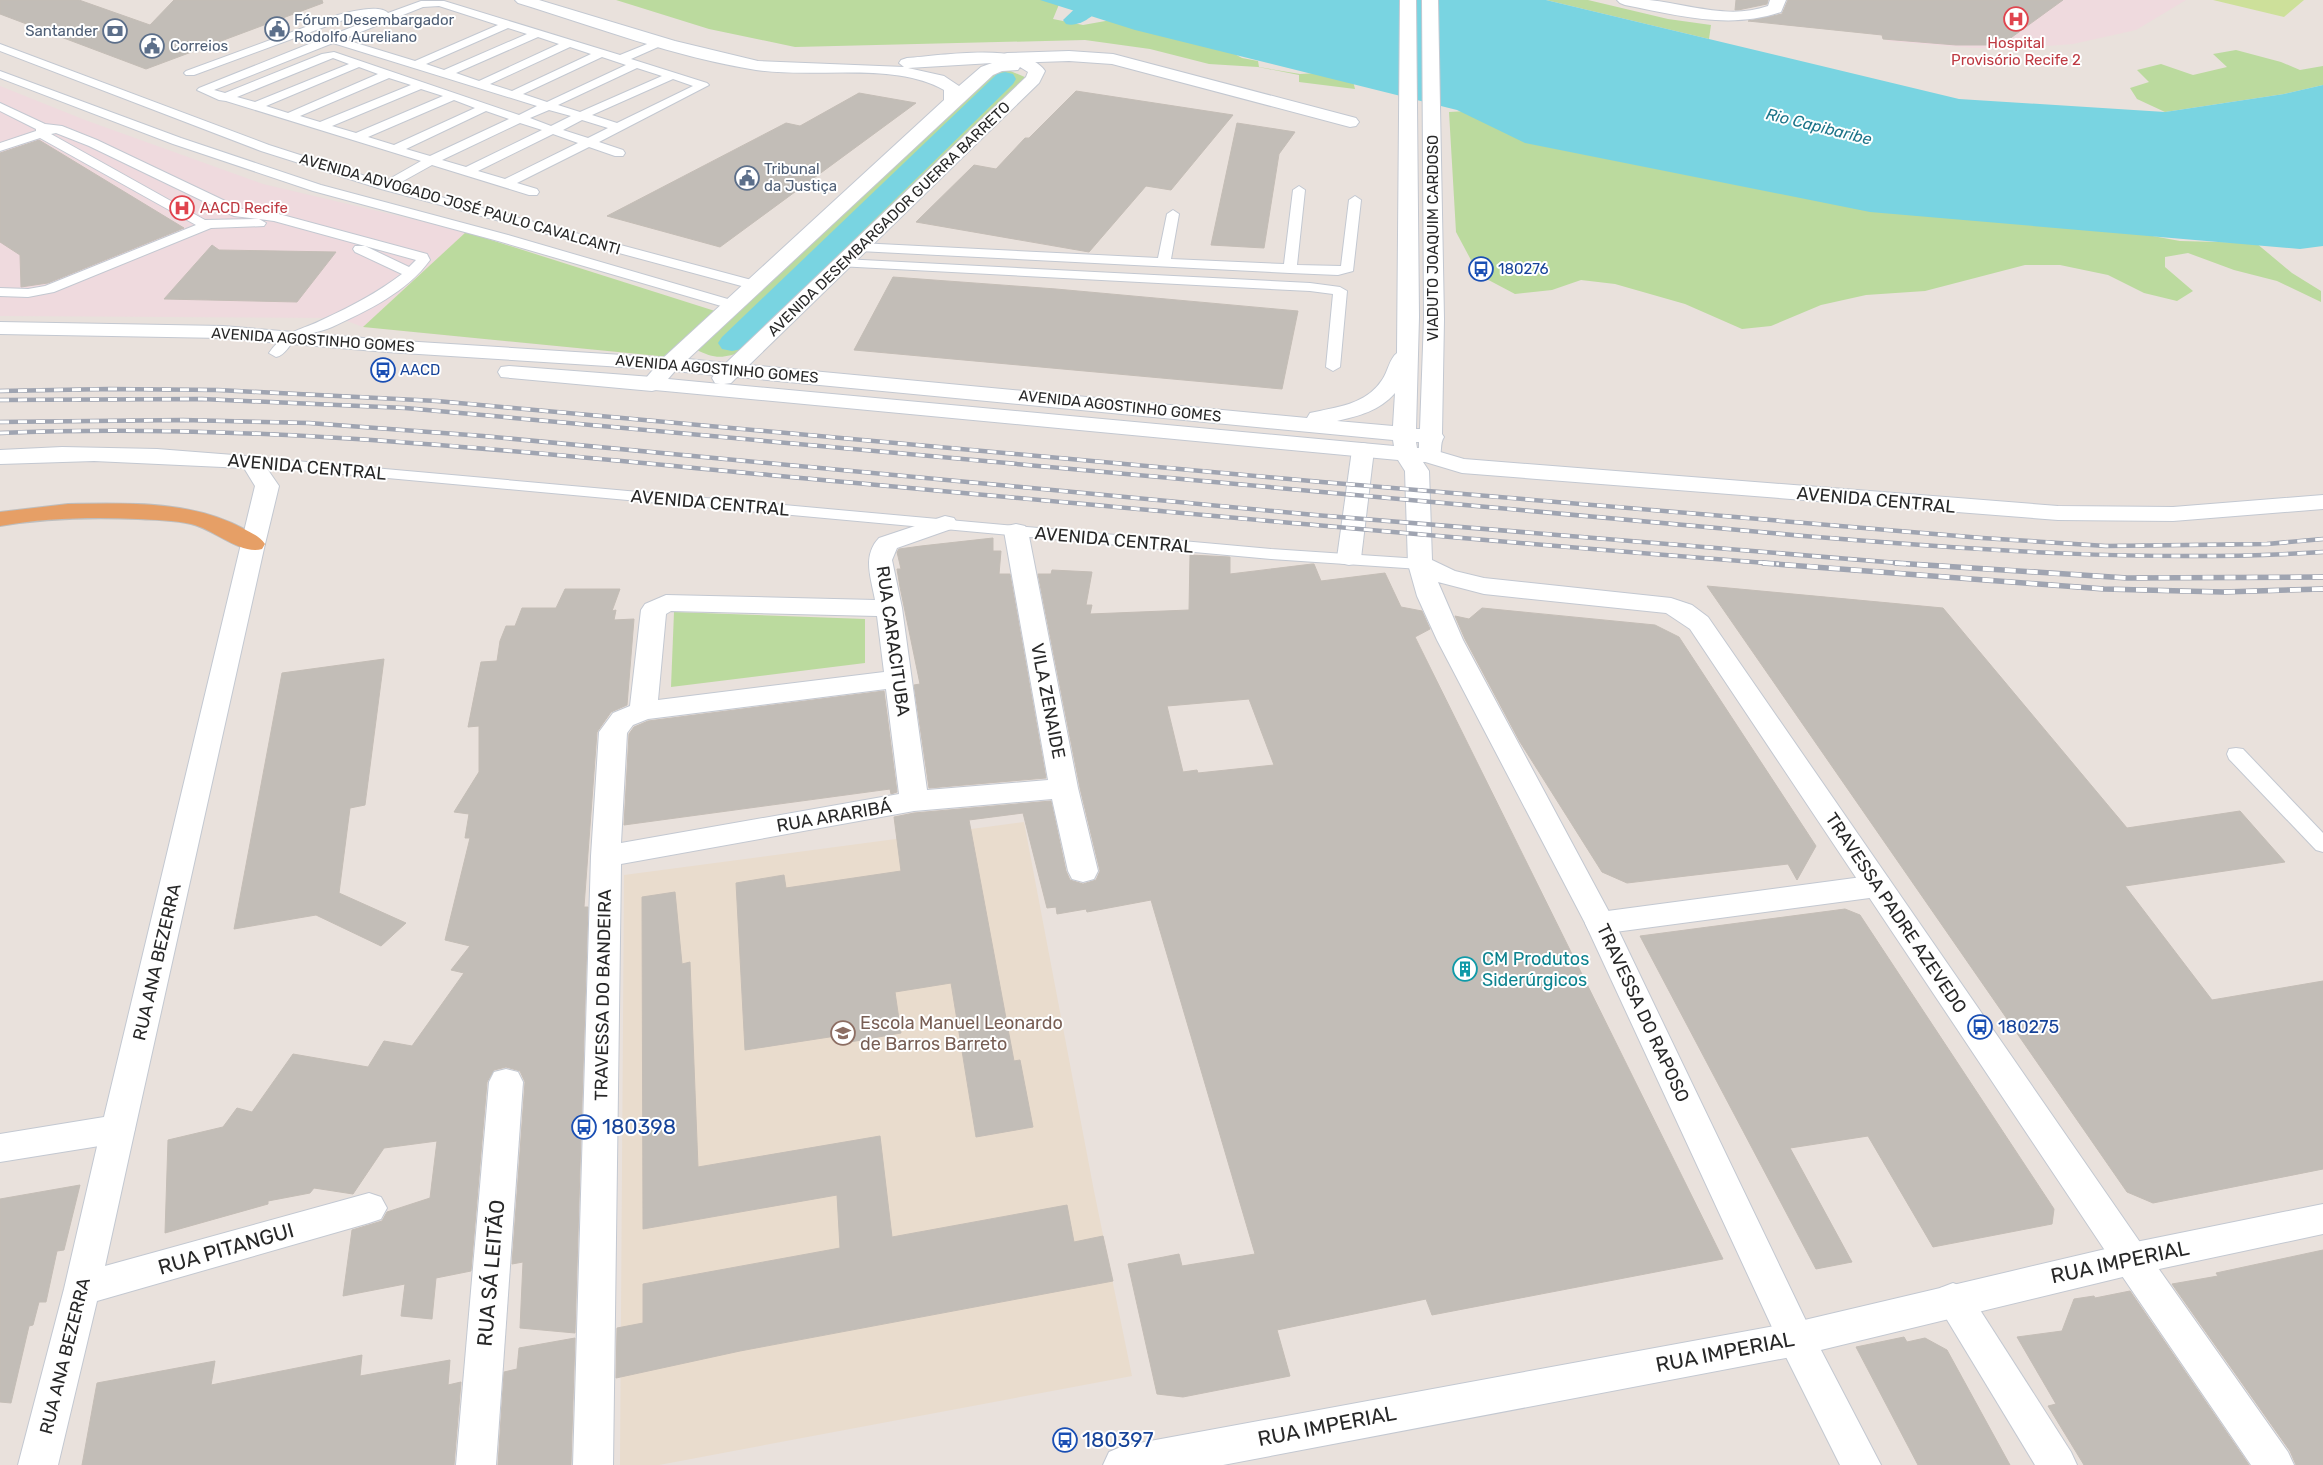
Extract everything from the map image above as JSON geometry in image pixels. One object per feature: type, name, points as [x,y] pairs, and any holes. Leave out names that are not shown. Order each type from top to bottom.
[{"type":"highway","points":[[0,519],[60,511],[108,510],[176,515],[201,519],[220,525],[253,544]]},
{"type":"street","points":[[523,0],[661,42],[744,64],[801,69],[918,73],[944,81],[952,88],[953,101]]},
{"type":"street","name":"VIADUTO JOAQUIM CARDOSO","points":[[1408,0],[1409,317],[1406,345],[1418,451],[1420,564]]},
{"type":"street","name":"VIADUTO JOAQUIM CARDOSO","points":[[1418,451],[1434,319],[1430,0]]},
{"type":"street","points":[[1625,0],[1722,16],[1757,15],[1769,12],[1775,9],[1778,0]]},
{"type":"street","points":[[801,69],[1069,56],[1113,59],[1350,122]]},
{"type":"street","points":[[652,384],[670,364],[754,285],[953,101],[993,67],[1013,66],[1023,68],[1035,77],[1038,71],[1030,63],[1007,58]]},
{"type":"street","name":"AVENIDA DESEMBARGADOR GUERRA BARRETO","points":[[712,389],[1035,77]]},
{"type":"street","name":"AVENIDA AGOSTINHO GOMES","points":[[0,328],[143,329],[291,337],[387,346],[733,369],[1289,423],[1418,451]]},
{"type":"street","points":[[1289,423],[1332,416],[1356,410],[1370,404],[1384,394],[1391,386],[1399,372],[1406,345]]},
{"type":"street","name":"AVENIDA AGOSTINHO GOMES","points":[[0,346],[209,348],[712,389],[1363,450],[1418,451]]},
{"type":"street","points":[[1349,558],[1363,450]]},
{"type":"street","name":"AVENIDA CENTRAL","points":[[1418,451],[1462,466],[2058,513],[2173,514],[2323,502]]},
{"type":"street","name":"AVENIDA CENTRAL","points":[[0,457],[81,454],[156,455],[251,462]]},
{"type":"street","name":"RUA ANA BEZERRA","points":[[38,1465],[82,1289],[267,486],[251,462]]},
{"type":"street","name":"RUA CARACITUBA","points":[[914,801],[889,608],[880,560],[882,549],[888,543],[945,523]]},
{"type":"street","name":"VILA ZENAIDE","points":[[1016,531],[1064,788],[1083,871]]},
{"type":"street","name":"TRAVESSA PADRE AZEVEDO","points":[[1420,564],[1464,582],[1656,603],[1683,611],[1699,624],[2131,1259],[2274,1465]]},
{"type":"street","name":"TRAVESSA DO RAPOSO","points":[[1420,564],[1430,596],[1450,640],[1600,923],[1796,1339],[1861,1465]]},
{"type":"street","points":[[643,711],[654,610],[666,603],[889,608]]},
{"type":"street","name":"TRAVESSA DO BANDEIRA","points":[[593,1465],[606,856],[613,732],[623,719],[643,711],[899,680]]},
{"type":"street","name":"RUA ARARIBÁ","points":[[606,856],[914,801],[1064,788]]},
{"type":"street","points":[[1600,923],[1877,886]]},
{"type":"street","name":"RUA SÁ LEITÃO","points":[[476,1465],[506,1082]]},
{"type":"street","points":[[0,1148],[118,1129]]},
{"type":"street","name":"RUA PITANGUI","points":[[82,1289],[369,1208]]},
{"type":"street","name":"RUA IMPERIAL","points":[[1122,1465],[1796,1339],[2131,1259],[2323,1219]]},
{"type":"street","points":[[1953,1300],[2057,1465]]},
{"type":"lane","points":[[506,184],[703,85],[440,3],[421,4],[329,38],[204,90],[223,98],[356,138],[466,172],[506,184],[533,192]]},
{"type":"lane","points":[[190,73],[342,16],[357,13],[394,14]]},
{"type":"lane","points":[[416,65],[508,24]]},
{"type":"lane","points":[[445,74],[538,33]]},
{"type":"lane","points":[[329,38],[617,127]]},
{"type":"lane","points":[[621,59],[661,42]]},
{"type":"lane","points":[[479,84],[570,43]]},
{"type":"lane","name":"AVENIDA ADVOGADO JOSÉ PAULO CAVALCANTI","points":[[0,47],[265,148],[385,186],[754,285]]},
{"type":"lane","points":[[512,95],[602,53]]},
{"type":"lane","points":[[223,98],[326,56],[334,55],[619,153]]},
{"type":"lane","points":[[0,59],[22,56]]},
{"type":"lane","points":[[253,107],[358,64]]},
{"type":"lane","points":[[385,186],[430,161],[636,64]]},
{"type":"lane","name":"AVENIDA ADVOGADO JOSÉ PAULO CAVALCANTI","points":[[0,74],[177,142],[317,188],[504,238],[733,305]]},
{"type":"lane","points":[[288,118],[388,74]]},
{"type":"lane","points":[[466,172],[581,116],[673,75]]},
{"type":"lane","points":[[319,127],[421,85]]},
{"type":"lane","points":[[356,138],[453,96]]},
{"type":"lane","points":[[394,150],[486,107]]},
{"type":"lane","points":[[2,110],[42,130],[73,151],[202,223],[255,223],[283,226],[325,237],[375,255],[411,273]]},
{"type":"lane","points":[[0,147],[42,130],[58,128],[94,143],[239,213],[276,217],[419,254],[422,257],[423,260],[411,273],[384,295],[326,324],[291,337],[276,353]]},
{"type":"lane","points":[[73,151],[94,143]]},
{"type":"lane","points":[[132,184],[160,175]]},
{"type":"lane","points":[[1290,269],[1299,190]]},
{"type":"lane","points":[[182,211],[210,200]]},
{"type":"lane","points":[[859,247],[1338,271],[1348,268],[1355,200]]},
{"type":"lane","points":[[0,292],[28,293],[49,289],[239,213]]},
{"type":"lane","points":[[1164,262],[1173,214]]},
{"type":"lane","points":[[843,263],[1310,287],[1340,291],[1334,367]]},
{"type":"lane","name":"AVENIDA CENTRAL","points":[[251,462],[945,523],[1271,554],[1420,564]]},
{"type":"lane","points":[[2236,754],[2323,846]]},
{"type":"shaded area","name":"Hospital Provisório Recife 2","points":[[1800,0],[2186,0],[2136,30],[2073,44],[2021,48],[1974,48],[1888,41],[1873,7]]},
{"type":"shaded area","name":"AACD Recife","points":[[0,86],[85,120],[263,184],[467,232],[669,357],[363,327],[339,318],[0,316]]},
{"type":"shaded area","name":"Escola Manuel Leonardo de Barros Barreto","points":[[1024,822],[1094,1191],[1132,1376],[659,1465],[620,1465],[624,875]]},
{"type":"green space","points":[[616,0],[1055,0],[1060,2],[1053,19],[1083,25],[1111,20],[1229,51],[1242,58],[1258,61],[1259,67],[1300,74],[1318,73],[1353,81],[1355,89],[1299,82],[1299,75],[1258,67],[1209,64],[1150,49],[1085,40],[795,47],[709,29]]},
{"type":"green space","points":[[1546,0],[1588,0],[1668,19],[1711,25],[1709,39]]},
{"type":"green space","points":[[2213,0],[2304,0],[2284,17]]},
{"type":"green space","points":[[2236,50],[2281,62],[2300,70],[2323,66],[2323,85],[2284,94],[2165,112],[2137,99],[2130,88],[2149,82],[2137,70],[2161,64],[2193,75],[2227,67],[2213,54]]},
{"type":"green space","points":[[998,70],[1008,70],[1027,78],[745,351],[720,357],[695,349],[987,74]]},
{"type":"green space","points":[[1467,111],[2180,241],[2256,243],[2292,273],[2321,291],[2321,302],[2277,281],[2234,270],[2188,253],[2165,257],[2165,267],[2193,291],[2177,301],[2144,293],[2108,275],[2060,265],[2025,265],[1925,291],[1866,295],[1821,305],[1771,326],[1742,329],[1685,304],[1615,284],[1581,280],[1552,290],[1515,294],[1479,275],[1456,232],[1449,112]]},
{"type":"green space","points":[[466,232],[715,311],[669,357],[363,327]]},
{"type":"green space","points":[[674,612],[865,619],[865,663],[671,687]]},
{"type":"water","name":"Rio Capibaribe","points":[[1040,0],[1546,0],[1959,99],[2165,112],[2284,94],[2323,85],[2323,246],[2300,249],[1870,212],[1525,143],[1457,110],[1135,30]]},
{"type":"building","points":[[0,0],[79,0],[150,25],[174,0],[322,0],[323,3],[146,69],[0,14]]},
{"type":"building","points":[[1736,0],[1768,0],[1767,4],[1735,10]]},
{"type":"building","points":[[1788,0],[2063,0],[2001,45],[1956,45],[1883,39],[1882,35],[1748,21],[1782,14]]},
{"type":"building","points":[[1076,91],[1233,115],[1171,190],[1146,186],[1089,252],[916,222],[974,165],[996,169],[1025,138],[1029,138]]},
{"type":"building","name":"Tribunal da Justiça","points":[[859,93],[916,103],[720,247],[607,216],[786,123],[800,126]]},
{"type":"building","points":[[1237,123],[1295,132],[1279,154],[1264,248],[1211,245]]},
{"type":"building","points":[[39,140],[184,228],[48,283],[21,287],[20,255],[0,242],[0,153]]},
{"type":"building","points":[[212,245],[219,250],[336,252],[297,302],[164,299]]},
{"type":"building","points":[[893,277],[1056,289],[1298,311],[1282,389],[854,350]]},
{"type":"building","points":[[993,538],[993,551],[1001,551],[999,574],[1010,574],[1046,778],[929,788],[914,685],[920,684],[900,587],[897,569],[901,569],[897,552],[899,549]]},
{"type":"building","points":[[1190,555],[1230,557],[1230,574],[1312,564],[1314,564],[1321,581],[1385,573],[1401,607],[1422,611],[1430,629],[1415,637],[1723,1259],[1432,1315],[1426,1299],[1277,1330],[1290,1376],[1183,1397],[1157,1394],[1128,1264],[1179,1254],[1182,1266],[1255,1254],[1151,900],[1087,912],[1086,909],[1057,914],[1056,907],[1047,908],[1023,813],[969,820],[1014,1061],[1020,1060],[1033,1127],[976,1137],[951,983],[895,992],[901,1033],[850,1042],[849,1034],[745,1050],[736,883],[784,875],[786,888],[901,871],[894,817],[914,813],[1051,801],[1066,871],[1070,880],[1083,884],[1096,880],[1100,871],[1080,788],[1038,574],[1051,574],[1052,570],[1092,572],[1086,605],[1092,605],[1090,614],[1189,610]],"holes":[[[1249,699],[1274,765],[1198,773],[1197,770],[1183,772],[1167,706]]]},
{"type":"building","points":[[1707,586],[1943,608],[2127,828],[2240,811],[2285,862],[2125,886],[2212,1000],[2323,981],[2323,1169],[2153,1203],[2127,1192]]},
{"type":"building","points":[[565,589],[620,589],[612,611],[616,610],[614,620],[634,619],[627,705],[611,712],[597,732],[584,907],[588,907],[575,1333],[520,1328],[523,1262],[512,1264],[525,1082],[520,1071],[506,1067],[494,1070],[487,1082],[471,1271],[436,1278],[432,1319],[401,1316],[405,1284],[343,1296],[352,1230],[382,1221],[387,1212],[430,1198],[437,1141],[384,1148],[353,1194],[314,1188],[310,1193],[268,1201],[268,1204],[165,1233],[168,1140],[223,1127],[237,1108],[252,1112],[293,1054],[368,1067],[384,1041],[412,1046],[464,973],[451,970],[470,946],[445,940],[470,838],[465,838],[469,814],[454,812],[479,772],[479,726],[468,727],[481,662],[497,661],[500,641],[506,626],[515,626],[522,608],[556,608]]},
{"type":"building","points":[[1482,608],[1655,625],[1679,637],[1816,846],[1797,880],[1788,864],[1627,883],[1602,872],[1520,742],[1465,639],[1455,616],[1469,619]]},
{"type":"building","points":[[384,659],[365,805],[350,808],[339,893],[406,923],[381,946],[316,915],[234,929],[282,673]]},
{"type":"building","points":[[884,691],[897,792],[891,794],[890,789],[624,825],[629,734],[634,727],[648,721]]},
{"type":"building","points":[[675,892],[682,964],[690,962],[698,1167],[880,1136],[892,1237],[1067,1205],[1074,1242],[1103,1236],[1113,1281],[740,1351],[616,1378],[617,1328],[643,1323],[643,1284],[840,1248],[837,1195],[643,1229],[642,897]]},
{"type":"building","points":[[1845,909],[1860,915],[2054,1209],[2052,1224],[1933,1247],[1868,1136],[1790,1148],[1852,1262],[1816,1269],[1640,936]]},
{"type":"building","points":[[80,1185],[64,1250],[57,1251],[46,1302],[39,1302],[33,1325],[29,1326],[11,1403],[0,1402],[0,1199]]},
{"type":"building","points":[[2323,1250],[2323,1465],[2296,1465],[2290,1451],[2172,1284],[2218,1276],[2216,1273]]},
{"type":"building","points":[[2130,1291],[2249,1465],[2084,1465],[2048,1406],[2056,1404],[2017,1337],[2062,1331],[2074,1299],[2094,1296],[2095,1298]]},
{"type":"building","points":[[1904,1337],[1907,1342],[1925,1338],[1947,1350],[2010,1465],[1918,1465],[1856,1347]]},
{"type":"building","points":[[575,1338],[571,1465],[498,1465],[504,1372],[517,1369],[519,1348]]},
{"type":"building","points":[[362,1355],[360,1376],[450,1360],[448,1385],[461,1382],[454,1465],[82,1465],[97,1383],[215,1361],[211,1385]]},
{"type":"waterway","points":[[1073,20],[1096,0]]},
{"type":"waterway","points":[[732,343],[1005,79]]},
{"type":"railway","points":[[0,391],[218,390],[437,401],[1322,482],[1982,538],[2106,546],[2267,544],[2323,539]]},
{"type":"railway","points":[[0,400],[202,399],[405,408],[1804,536],[1934,546],[2128,555],[2193,556],[2323,552]]},
{"type":"railway","points":[[0,422],[183,420],[309,423],[483,436],[1315,515],[1908,564]]},
{"type":"railway","points":[[0,433],[96,431],[193,432],[289,435],[481,448],[1400,533],[1779,564]]},
{"type":"railway","points":[[1763,563],[2104,589],[2223,592],[2323,589]]},
{"type":"railway","points":[[1895,563],[1908,564]]},
{"type":"railway","points":[[1908,564],[2127,578],[2323,577]]},
{"type":"place","name":"Hospital Provisório Recife 2","points":[[2016,19]]},
{"type":"place","name":"Fórum Desembargador Rodolfo Aureliano","points":[[277,29]]},
{"type":"place","name":"Santander","points":[[115,31]]},
{"type":"place","name":"Correios","points":[[152,46]]},
{"type":"place","name":"Tribunal da Justiça","points":[[747,178]]},
{"type":"place","name":"AACD Recife","points":[[182,208]]},
{"type":"place","name":"180276","points":[[1481,269]]},
{"type":"place","name":"AACD","points":[[383,370]]},
{"type":"place","name":"CM Produtos Siderúrgicos","points":[[1465,969]]},
{"type":"place","name":"180275","points":[[1980,1027]]},
{"type":"place","name":"Escola Manuel Leonardo de Barros Barreto","points":[[843,1033]]},
{"type":"place","name":"180398","points":[[584,1127]]},
{"type":"place","name":"180397","points":[[1065,1440]]}]
